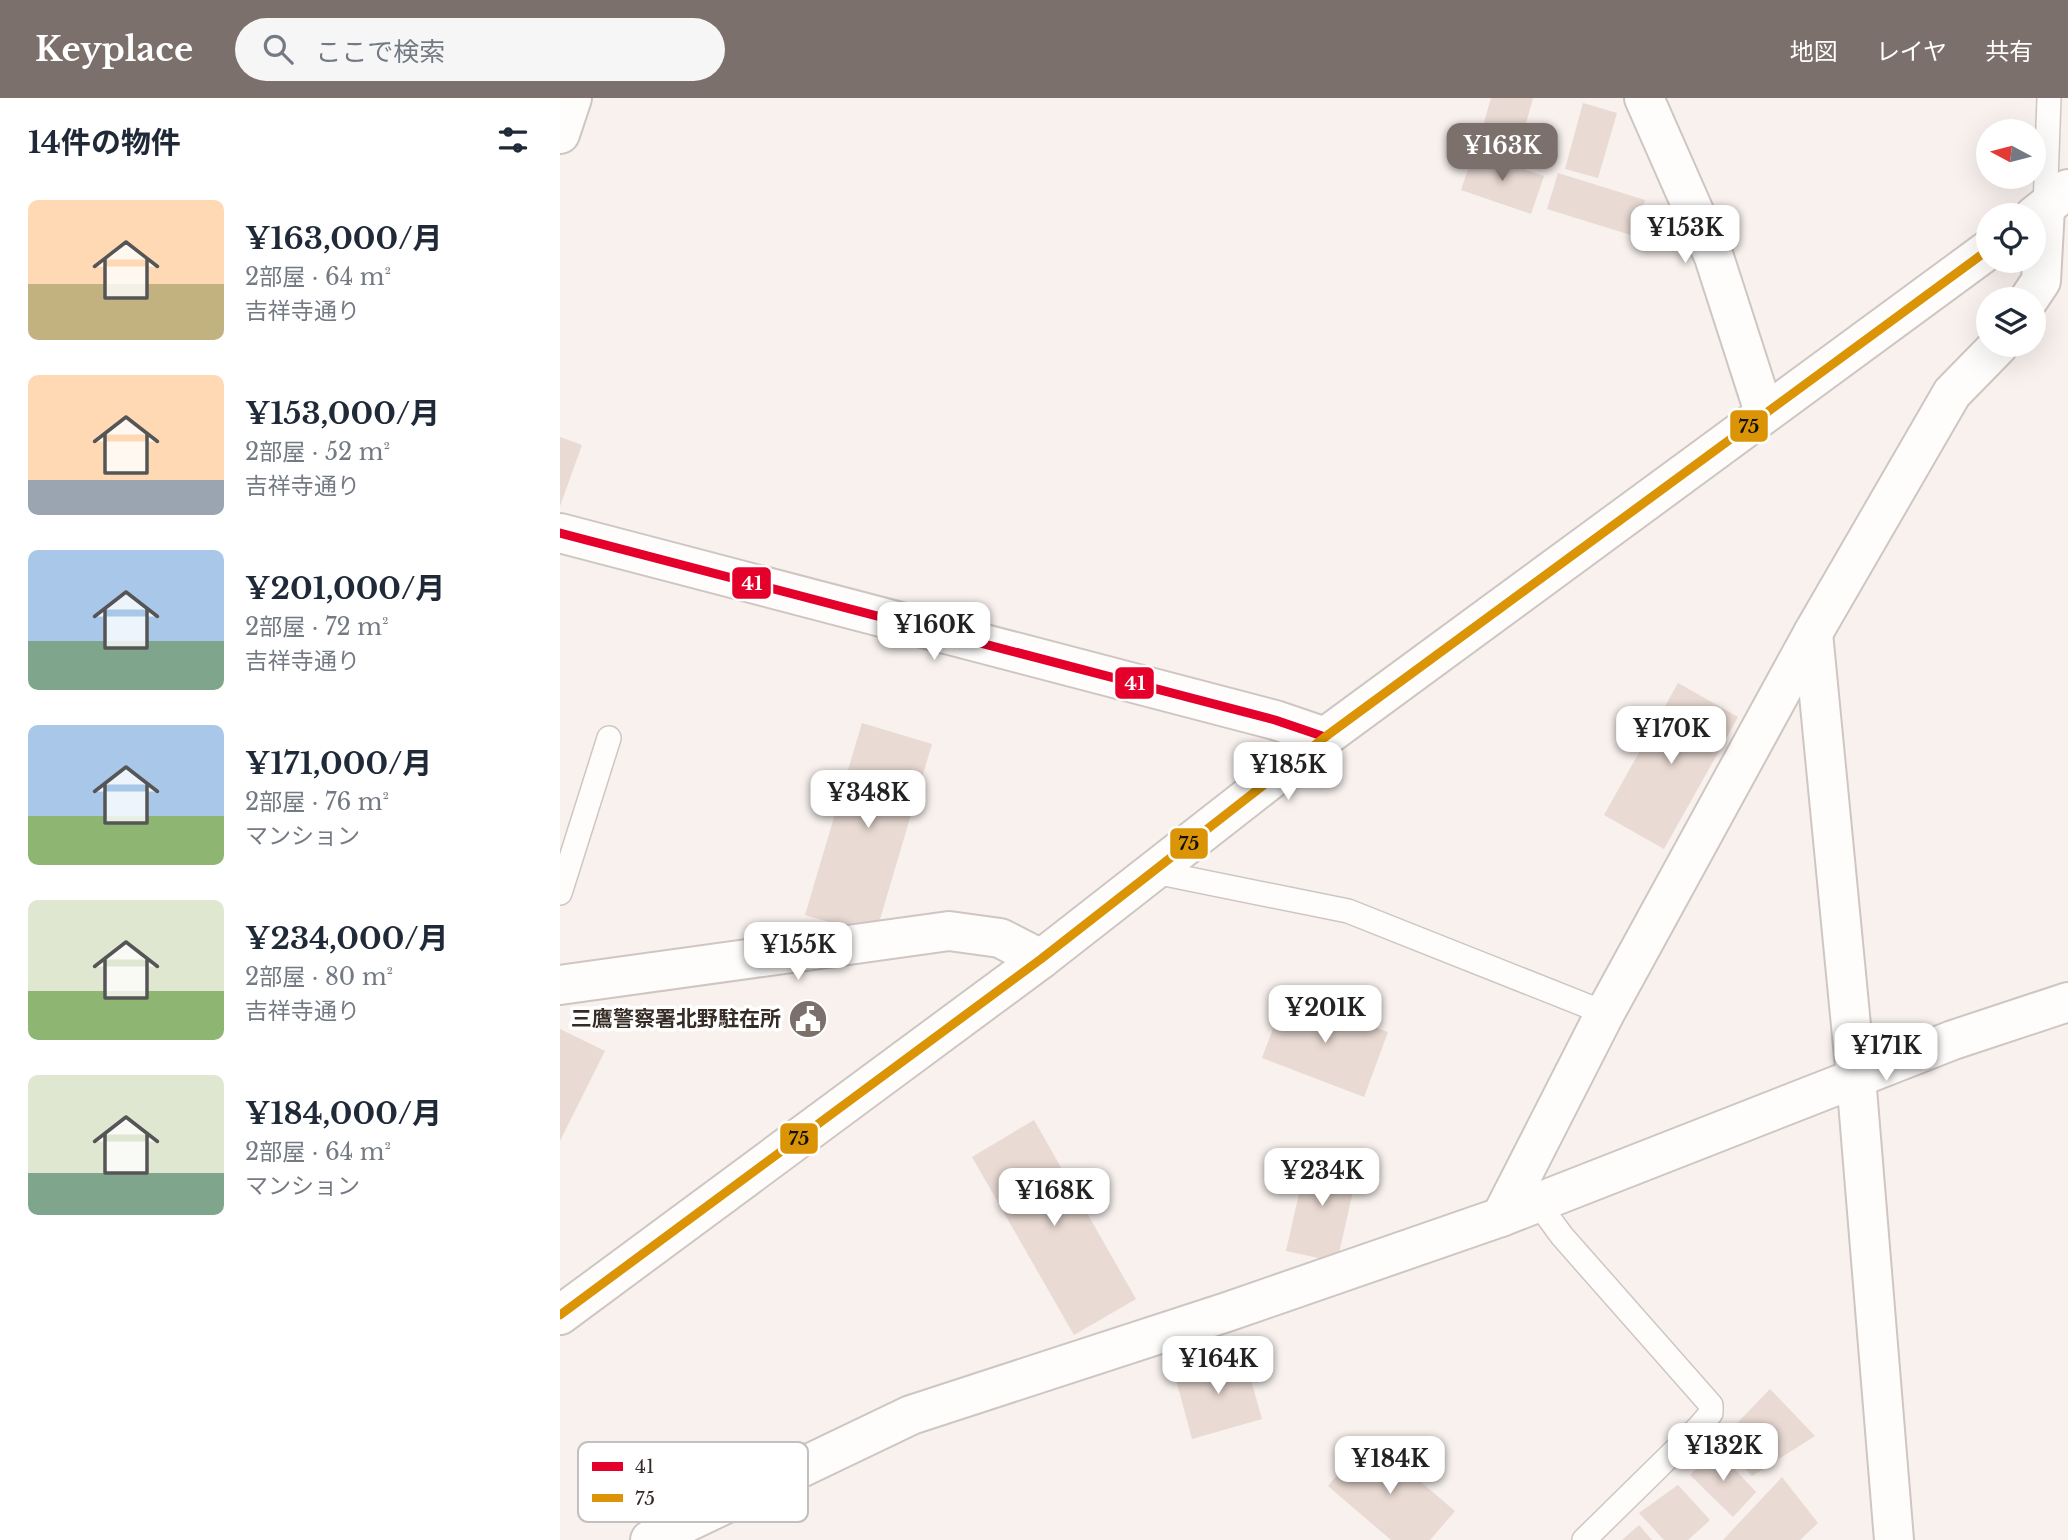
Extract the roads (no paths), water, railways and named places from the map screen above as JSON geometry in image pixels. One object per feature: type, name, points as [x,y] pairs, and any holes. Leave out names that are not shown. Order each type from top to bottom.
[{"type":"street","points":[[560,134],[572,98]]},
{"type":"street","points":[[1644,98],[1714,257],[1764,412]]},
{"type":"street","points":[[2038,287],[2042,281],[2049,205]]},
{"type":"street","points":[[560,1315],[1041,959],[1150,871],[1325,737],[1976,259]]},
{"type":"street","points":[[1501,1216],[1605,1013],[1813,633],[1952,393],[1987,357]]},
{"type":"street","points":[[560,533],[1275,720],[1325,737]]},
{"type":"street","points":[[1813,633],[1856,1077],[1894,1540]]},
{"type":"street","points":[[560,985],[948,931],[1000,938],[1041,959]]},
{"type":"street","points":[[808,1464],[911,1415],[1227,1312],[1501,1216],[1953,1040],[2068,1002]]},
{"type":"street","points":[[650,1540],[688,1522]]},
{"type":"lane","points":[[2049,98],[2049,205]]},
{"type":"lane","points":[[560,893],[609,738]]},
{"type":"lane","points":[[1150,871],[1349,911],[1605,1013]]},
{"type":"lane","points":[[1537,1202],[1563,1236],[1711,1405],[1711,1413],[1699,1427],[1584,1540]]},
{"type":"place","name":"三鷹警察署北野駐在所","points":[[808,1019]]}]
